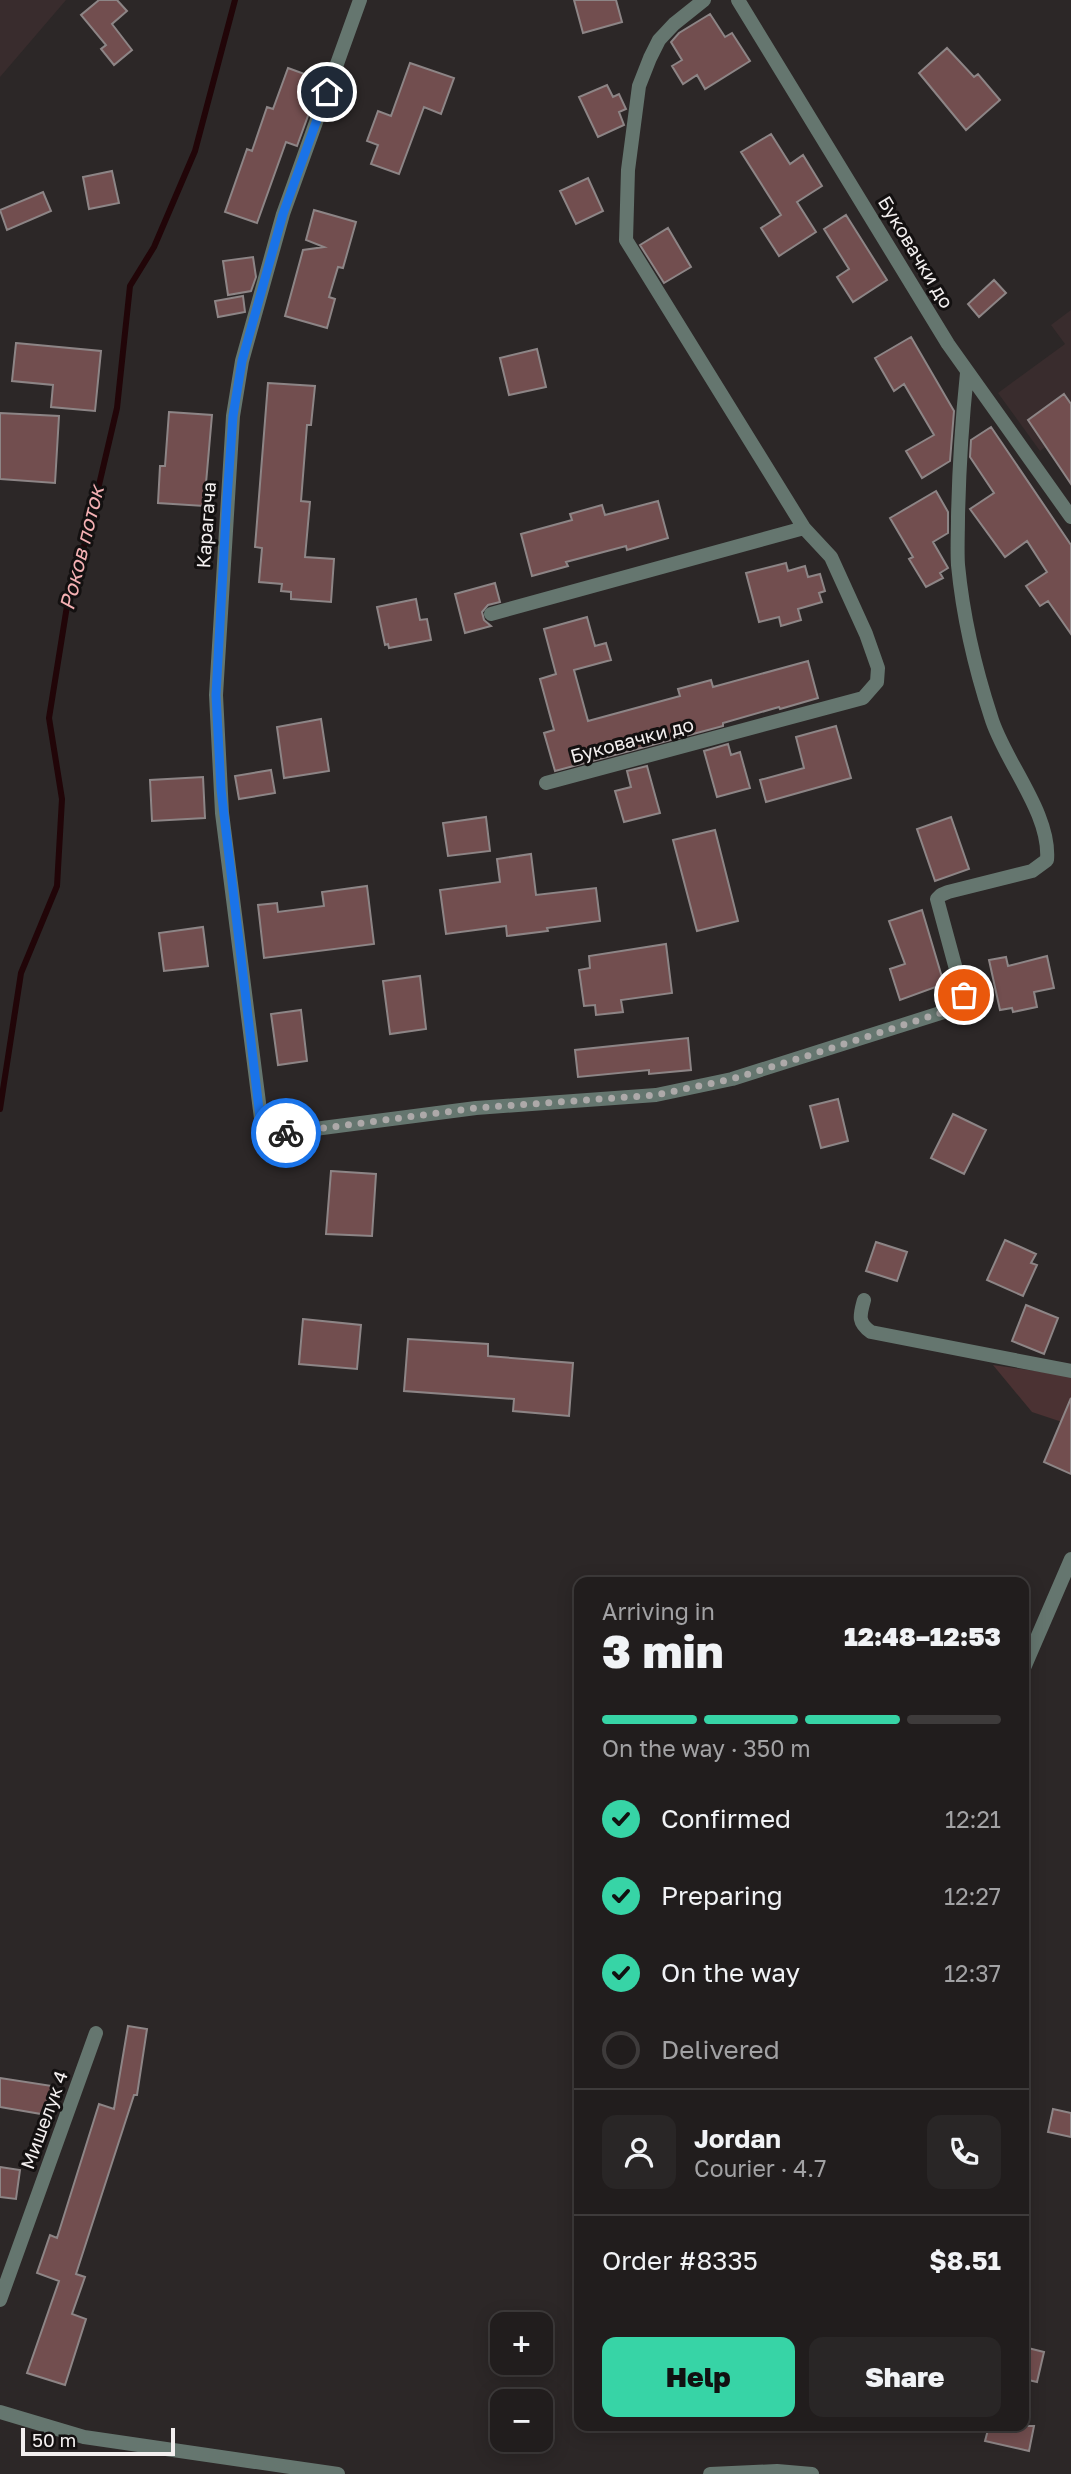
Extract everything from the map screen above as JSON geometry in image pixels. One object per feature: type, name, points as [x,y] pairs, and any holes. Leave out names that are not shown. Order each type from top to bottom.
[{"type":"street","name":"Карагача","points":[[359,0],[283,214],[242,361],[233,416],[216,695],[222,813],[261,1126],[284,1133],[476,1108],[656,1095],[732,1079],[950,1010],[963,1001],[964,995],[937,900],[948,892],[1032,871],[1047,860],[1048,852],[1045,833],[1030,797],[992,720],[964,606],[958,563],[960,434],[967,373]]},
{"type":"street","name":"Буковачки до","points":[[546,783],[863,698],[877,682],[878,668],[866,634],[831,556],[804,528],[626,240],[628,170],[639,86],[659,40],[704,0]]},
{"type":"street","name":"Буковачки до","points":[[738,0],[967,373],[1071,517]]},
{"type":"street","points":[[491,614],[804,528]]},
{"type":"street","points":[[864,1300],[859,1318],[863,1326],[871,1332],[1071,1371]]},
{"type":"street","points":[[1029,1656],[1071,1559]]},
{"type":"street","name":"Мишелук 4","points":[[0,2300],[96,2033]]},
{"type":"street","points":[[0,2412],[84,2437],[338,2474]]},
{"type":"street","points":[[710,2474],[777,2470],[812,2474]]},
{"type":"shaded area","points":[[0,0],[66,0],[0,77]]},
{"type":"shaded area","points":[[1071,310],[1071,428],[1040,451],[998,393],[1065,344],[1051,325]]},
{"type":"shaded area","points":[[993,1365],[1071,1376],[1071,1425],[1032,1412]]},
{"type":"building","points":[[99,0],[117,0],[127,11],[112,24],[132,50],[114,65],[101,49],[106,45],[81,15]]},
{"type":"building","points":[[574,0],[616,0],[622,22],[583,33]]},
{"type":"building","points":[[710,14],[725,37],[732,33],[750,61],[705,89],[697,75],[683,84],[672,66],[682,60],[671,42],[679,33]]},
{"type":"building","points":[[947,48],[974,77],[978,74],[1000,100],[966,130],[919,73]]},
{"type":"building","points":[[410,63],[454,78],[441,114],[424,107],[399,174],[371,164],[378,145],[367,141],[378,111],[391,116]]},
{"type":"building","points":[[288,68],[321,80],[297,146],[286,142],[257,223],[225,212],[247,149],[252,151],[267,107],[273,109]]},
{"type":"building","points":[[607,85],[613,97],[619,94],[626,109],[619,112],[624,125],[598,137],[579,97]]},
{"type":"building","points":[[771,134],[790,164],[803,155],[822,186],[797,202],[816,232],[779,256],[761,228],[781,215],[741,152]]},
{"type":"building","points":[[112,171],[119,203],[89,209],[83,177]]},
{"type":"building","points":[[588,178],[603,211],[576,224],[560,191]]},
{"type":"building","points":[[43,192],[51,211],[7,230],[0,210]]},
{"type":"building","points":[[314,210],[356,222],[343,268],[338,267],[329,297],[335,299],[327,328],[285,316],[303,250],[324,247],[306,240]]},
{"type":"building","points":[[846,215],[887,280],[853,302],[837,277],[849,269],[824,229]]},
{"type":"building","points":[[668,228],[691,267],[664,283],[640,245]]},
{"type":"building","points":[[253,257],[256,277],[251,291],[228,295],[223,261]]},
{"type":"building","points":[[994,280],[1006,293],[979,317],[968,304]]},
{"type":"building","points":[[243,296],[245,312],[218,317],[215,301]]},
{"type":"building","points":[[911,337],[954,411],[950,461],[922,478],[906,451],[934,435],[904,384],[894,391],[875,358]]},
{"type":"building","points":[[16,343],[101,351],[95,411],[51,407],[53,385],[12,381]]},
{"type":"building","points":[[537,349],[546,387],[509,395],[500,358]]},
{"type":"building","points":[[268,383],[315,386],[311,425],[307,425],[301,501],[310,502],[305,557],[334,559],[331,602],[291,599],[291,592],[281,591],[282,584],[259,582],[262,548],[255,547]]},
{"type":"building","points":[[1064,394],[1071,404],[1071,484],[1028,420]]},
{"type":"building","points":[[169,412],[212,415],[204,506],[158,503],[160,466],[165,466]]},
{"type":"building","points":[[0,413],[59,416],[55,483],[0,479]]},
{"type":"building","points":[[991,427],[1071,545],[1071,634],[1048,601],[1040,606],[1026,586],[1047,572],[1027,541],[1005,557],[970,509],[994,493],[970,457],[971,440]]},
{"type":"building","points":[[936,491],[948,512],[948,533],[933,542],[948,568],[940,573],[943,578],[926,587],[909,559],[913,557],[890,518]]},
{"type":"building","points":[[658,501],[668,538],[627,550],[626,546],[566,562],[568,566],[532,576],[521,534],[572,520],[570,514],[602,505],[605,515]]},
{"type":"building","points":[[786,563],[788,571],[805,566],[808,577],[820,574],[825,591],[819,593],[822,602],[798,609],[801,620],[781,626],[779,617],[759,622],[746,573]]},
{"type":"building","points":[[495,583],[500,602],[488,605],[482,612],[484,620],[491,626],[465,633],[455,594]]},
{"type":"building","points":[[416,599],[420,620],[427,619],[431,640],[389,648],[388,644],[385,645],[377,607]]},
{"type":"building","points":[[587,617],[595,646],[606,643],[611,660],[574,670],[588,721],[680,696],[678,689],[711,680],[713,687],[808,661],[818,698],[555,771],[544,733],[554,730],[540,679],[556,674],[544,629]]},
{"type":"building","points":[[321,719],[329,771],[284,778],[277,727]]},
{"type":"building","points":[[836,726],[851,778],[766,802],[760,780],[804,768],[796,737]]},
{"type":"building","points":[[728,744],[731,755],[740,752],[750,788],[717,797],[704,751]]},
{"type":"building","points":[[647,766],[660,813],[624,822],[615,791],[631,787],[627,771]]},
{"type":"building","points":[[271,770],[275,793],[239,799],[235,776]]},
{"type":"building","points":[[203,777],[205,818],[152,821],[150,780]]},
{"type":"building","points":[[486,817],[490,851],[448,856],[443,823]]},
{"type":"building","points":[[951,817],[969,869],[935,881],[917,829]]},
{"type":"building","points":[[715,830],[738,921],[697,931],[673,840]]},
{"type":"building","points":[[531,854],[536,895],[596,888],[600,921],[507,936],[506,926],[446,934],[440,890],[500,882],[497,859]]},
{"type":"building","points":[[367,886],[374,944],[264,958],[258,905],[277,903],[278,912],[324,906],[322,892]]},
{"type":"building","points":[[922,910],[944,984],[900,1000],[890,969],[905,964],[889,921]]},
{"type":"building","points":[[203,927],[208,966],[164,971],[159,933]]},
{"type":"building","points":[[666,944],[672,993],[621,1000],[623,1012],[596,1015],[595,1005],[584,1006],[579,970],[590,968],[589,956]]},
{"type":"building","points":[[1047,956],[1054,988],[1034,992],[1037,1007],[1013,1012],[1012,1008],[1000,1010],[989,960],[1006,957],[1008,966]]},
{"type":"building","points":[[420,976],[426,1029],[390,1034],[383,981]]},
{"type":"building","points":[[301,1010],[307,1061],[278,1065],[271,1014]]},
{"type":"building","points":[[688,1038],[691,1070],[649,1074],[649,1070],[578,1077],[575,1050]]},
{"type":"building","points":[[838,1099],[848,1141],[821,1148],[810,1106]]},
{"type":"building","points":[[953,1114],[986,1130],[964,1174],[931,1158]]},
{"type":"building","points":[[331,1171],[376,1174],[372,1236],[326,1234]]},
{"type":"building","points":[[1005,1240],[1036,1254],[1031,1263],[1037,1265],[1023,1296],[987,1280]]},
{"type":"building","points":[[876,1242],[907,1252],[897,1281],[866,1271]]},
{"type":"building","points":[[1026,1305],[1058,1318],[1044,1354],[1012,1341]]},
{"type":"building","points":[[303,1319],[361,1325],[357,1369],[299,1364]]},
{"type":"building","points":[[408,1339],[488,1344],[488,1356],[573,1363],[569,1416],[513,1411],[514,1399],[404,1391]]},
{"type":"building","points":[[1071,1398],[1071,1474],[1044,1462]]},
{"type":"building","points":[[128,2026],[147,2029],[137,2095],[134,2095],[76,2274],[85,2277],[72,2314],[86,2319],[65,2385],[27,2373],[59,2281],[37,2273],[50,2235],[57,2238],[99,2104],[114,2109]]},
{"type":"building","points":[[0,2078],[52,2086],[47,2115],[0,2107]]},
{"type":"building","points":[[1053,2109],[1071,2113],[1071,2137],[1048,2132]]},
{"type":"building","points":[[0,2167],[20,2170],[16,2199],[0,2197]]},
{"type":"building","points":[[1029,2348],[1044,2352],[1037,2382],[1029,2380]]},
{"type":"building","points":[[1029,2426],[1034,2426],[1029,2451],[985,2441],[988,2431],[1029,2431]]},
{"type":"waterway","name":"Роков поток","points":[[0,1109],[21,973],[57,886],[62,799],[49,718],[67,606],[88,532],[117,408],[130,286],[154,247],[195,151],[235,0]]},
{"type":"way so far","points":[[286,1133],[476,1108],[656,1095],[732,1079],[890,1030],[950,1010],[963,1001],[964,995]]},
{"type":"route","points":[[286,1133],[261,1126],[222,813],[216,695],[233,416],[242,361],[283,214],[327,92]]}]
